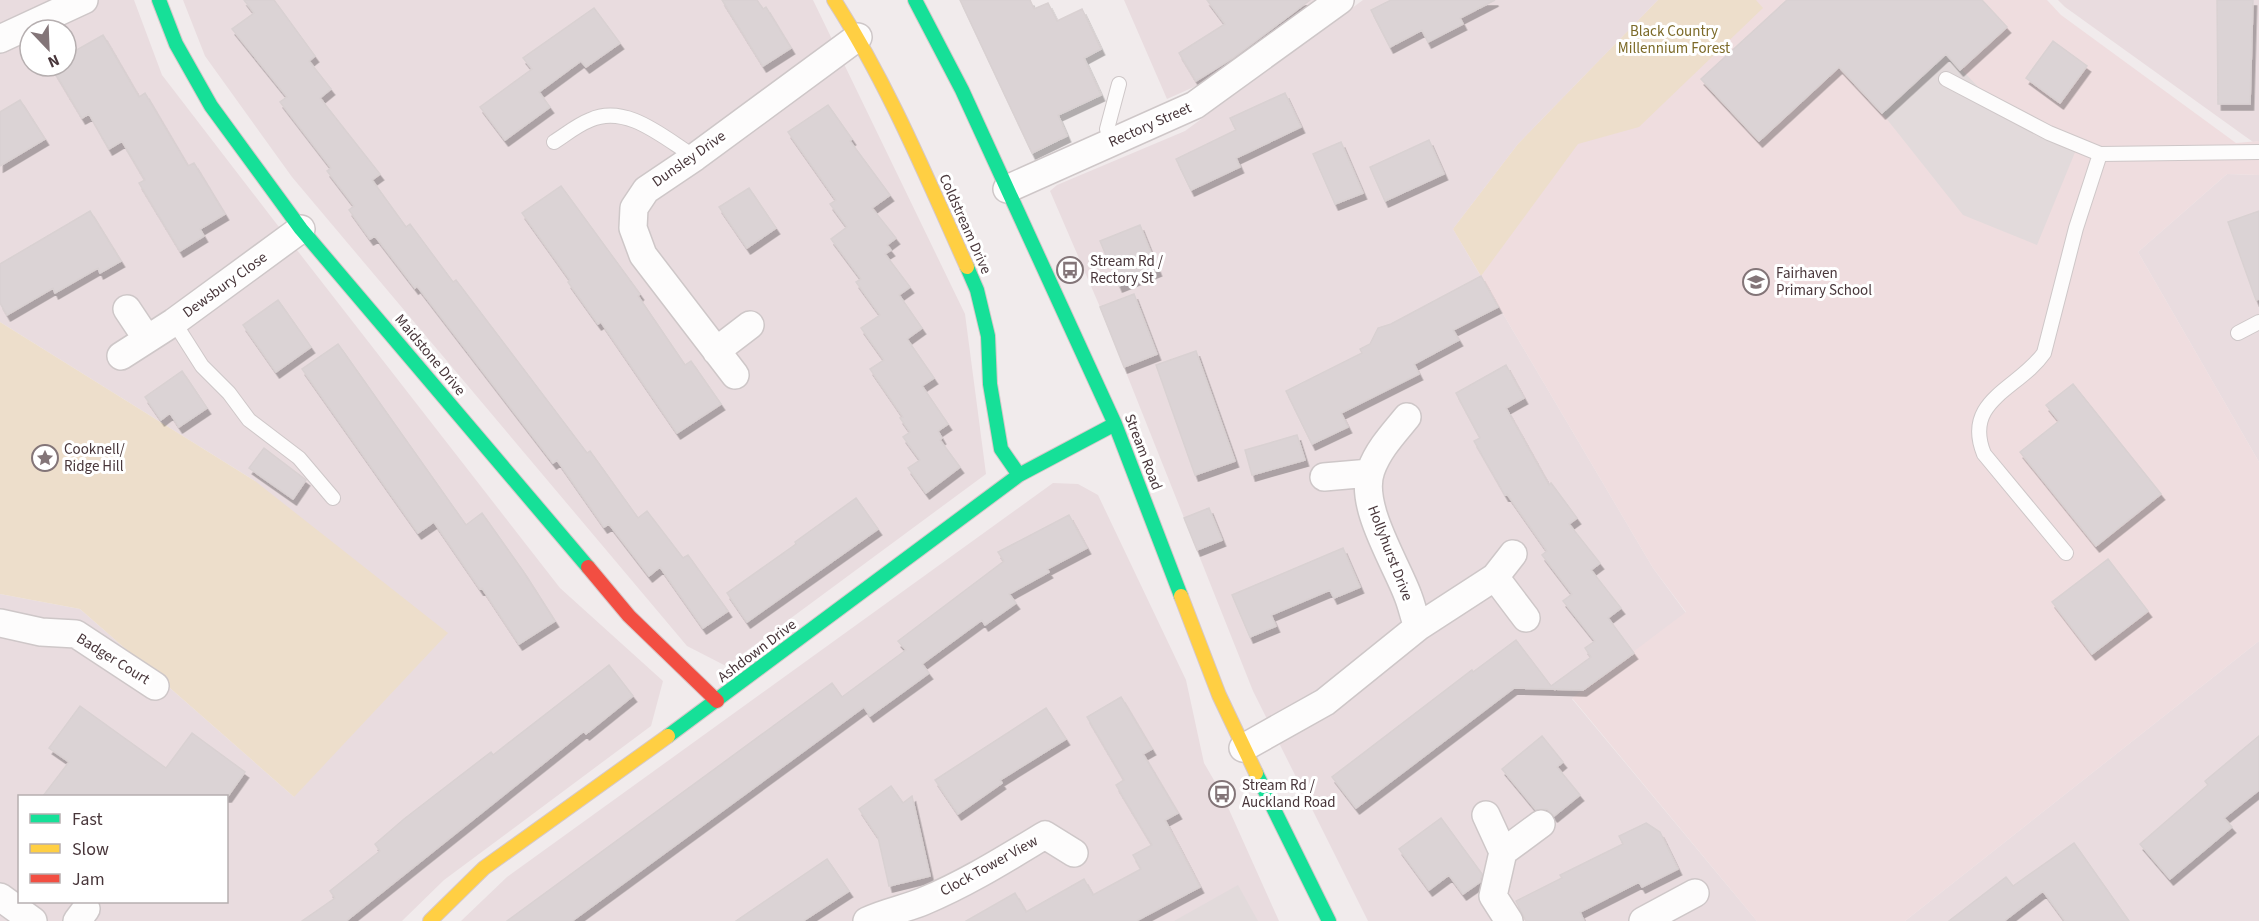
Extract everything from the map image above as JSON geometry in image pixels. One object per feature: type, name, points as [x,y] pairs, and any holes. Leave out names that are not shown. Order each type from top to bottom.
[{"type":"main road","name":"Maidstone Drive","points":[[159,0],[176,44],[211,106],[301,229],[629,616],[717,701]]},
{"type":"main road","name":"Coldstream Drive","points":[[834,0],[858,37],[893,104],[977,290],[988,336],[990,384],[1001,449],[1019,475]]},
{"type":"main road","name":"Stream Road","points":[[915,0],[962,90],[1115,424],[1220,695],[1243,748],[1329,921]]},
{"type":"main road","name":"Ashdown Drive","points":[[430,921],[484,867],[717,701],[1019,475],[1115,424]]},
{"type":"street","points":[[0,39],[84,0]]},
{"type":"street","name":"Rectory Street","points":[[1007,189],[1195,105],[1340,0]]},
{"type":"street","name":"Dunsley Drive","points":[[735,375],[643,255],[633,228],[634,207],[646,189],[695,157],[858,37]]},
{"type":"street","name":"Dewsbury Close","points":[[121,356],[174,322],[301,229]]},
{"type":"street","points":[[127,309],[147,339]]},
{"type":"street","points":[[716,351],[750,324]]},
{"type":"street","name":"Hollyhurst Drive","points":[[1407,417],[1379,452],[1370,473],[1369,497],[1380,533],[1408,596],[1418,627]]},
{"type":"street","points":[[1324,477],[1370,473]]},
{"type":"street","points":[[1243,748],[1325,702],[1418,627],[1496,577],[1514,554]]},
{"type":"street","points":[[1496,577],[1526,618]]},
{"type":"street","name":"Badger Court","points":[[0,623],[41,632],[76,634],[155,686]]},
{"type":"street","points":[[1486,815],[1503,852],[1493,896],[1509,921]]},
{"type":"street","points":[[1503,852],[1540,824]]},
{"type":"street","name":"Clock Tower View","points":[[867,921],[885,912],[921,902],[966,882],[1045,835],[1074,853]]},
{"type":"street","points":[[1650,919],[1695,893]]},
{"type":"street","points":[[0,897],[33,921]]},
{"type":"lane","points":[[1946,79],[2049,133],[2100,154],[2259,152]]},
{"type":"lane","points":[[1111,142],[1107,129],[1119,84]]},
{"type":"lane","points":[[554,142],[591,119],[610,115],[630,117],[695,157]]},
{"type":"lane","points":[[2067,553],[1984,454],[1979,442],[1979,426],[1983,412],[1992,399],[2035,366],[2044,353],[2076,228],[2100,154]]},
{"type":"lane","points":[[174,322],[202,366],[229,393],[249,420],[299,458],[333,498]]},
{"type":"lane","points":[[2238,333],[2259,322]]},
{"type":"shaded area","points":[[0,0],[134,0],[162,75],[272,218],[560,588],[663,681],[651,726],[444,880],[402,921],[0,921],[0,594],[80,609],[294,797],[255,481],[0,322]]},
{"type":"shaded area","points":[[183,0],[813,0],[965,314],[986,474],[726,666],[687,646],[292,177],[205,56]]},
{"type":"shaded area","points":[[1124,0],[1319,0],[1205,82],[1167,99]]},
{"type":"shaded area","points":[[1363,0],[1658,0],[1518,144],[1453,229],[1653,568],[1686,613],[1572,699],[1757,921],[1368,921],[1253,691],[1100,307],[1050,191],[1057,185],[1185,131]]},
{"type":"shaded area","points":[[1658,0],[2047,0],[2061,15],[2236,143],[2259,141],[2259,175],[2227,174],[2138,252],[2259,462],[2259,641],[1905,921],[1757,921],[1572,698],[1686,612],[1653,568],[1453,229],[1518,144]]},
{"type":"shaded area","points":[[2058,0],[2259,0],[2259,141],[2253,142]]},
{"type":"shaded area","points":[[1902,7],[1984,93],[2078,145],[2037,245],[1963,215],[1882,113],[1925,73],[1881,25]]},
{"type":"shaded area","points":[[2227,174],[2259,175],[2259,462],[2138,252]]},
{"type":"shaded area","points":[[1053,483],[1078,484],[1098,495],[1186,680],[1204,763],[1222,794],[1279,921],[461,921],[507,877]]},
{"type":"shaded area","points":[[2259,641],[2259,921],[1905,921]]},
{"type":"shaded area","points":[[1238,885],[1258,921],[1174,921]]},
{"type":"green space","name":"Black Country Millennium Forest","points":[[1658,0],[1756,0],[1763,8],[1639,127],[1578,144],[1481,276],[1453,229],[1518,144]]},
{"type":"green space","points":[[0,322],[255,481],[448,633],[294,797],[80,609],[0,594]]},
{"type":"building","points":[[244,0],[274,0],[315,56],[309,61],[331,89],[320,98],[380,174],[372,180],[406,227],[410,224],[453,282],[456,280],[587,453],[590,451],[638,518],[647,511],[683,558],[688,555],[728,611],[703,628],[660,567],[649,576],[609,524],[604,527],[557,460],[553,463],[417,286],[415,288],[375,236],[370,239],[349,210],[354,206],[327,171],[331,168],[280,102],[287,97],[232,29],[254,13]]},
{"type":"building","points":[[722,0],[757,0],[763,9],[766,7],[791,48],[763,66]]},
{"type":"building","points":[[960,0],[1030,0],[1034,9],[1048,3],[1057,21],[1082,9],[1101,49],[1084,58],[1101,95],[1058,115],[1067,136],[1032,153]]},
{"type":"building","points":[[1207,0],[1310,0],[1233,58],[1196,81],[1179,53],[1225,24]]},
{"type":"building","points":[[1391,0],[1495,0],[1460,18],[1463,24],[1428,42],[1422,30],[1390,47],[1371,10]]},
{"type":"building","points":[[1787,0],[1982,0],[2007,27],[1960,70],[1946,54],[1882,113],[1839,67],[1759,141],[1701,79]]},
{"type":"building","points":[[2217,0],[2253,0],[2250,104],[2218,104]]},
{"type":"building","points":[[594,8],[620,43],[586,67],[581,61],[539,92],[550,107],[505,140],[480,107],[532,69],[523,58]]},
{"type":"building","points":[[103,35],[139,97],[145,93],[188,166],[194,163],[225,214],[200,229],[204,236],[180,251],[139,183],[145,180],[122,141],[109,149],[89,114],[82,118],[58,78],[78,78],[78,49]]},
{"type":"building","points":[[2053,41],[2087,66],[2060,103],[2026,78]]},
{"type":"building","points":[[1285,93],[1301,127],[1236,158],[1240,167],[1191,190],[1176,159],[1236,130],[1230,118]]},
{"type":"building","points":[[20,100],[45,139],[0,166],[0,112]]},
{"type":"building","points":[[828,105],[852,139],[850,141],[890,195],[872,208],[896,238],[887,245],[891,250],[885,254],[910,287],[899,295],[922,328],[907,339],[934,378],[922,386],[948,424],[938,431],[942,438],[940,440],[960,467],[926,493],[908,468],[920,460],[903,437],[910,432],[900,418],[903,417],[870,369],[884,360],[861,328],[880,315],[856,282],[861,279],[831,239],[847,227],[830,204],[836,200],[788,132]]},
{"type":"building","points":[[1429,140],[1444,174],[1385,201],[1370,167]]},
{"type":"building","points":[[1341,142],[1363,193],[1335,204],[1313,154]]},
{"type":"building","points":[[561,186],[640,294],[638,296],[685,365],[691,361],[721,404],[677,433],[601,322],[598,324],[568,282],[570,280],[522,213]]},
{"type":"building","points":[[749,188],[776,228],[747,248],[719,207]]},
{"type":"building","points":[[90,211],[121,261],[100,273],[98,268],[55,293],[53,288],[7,315],[0,303],[0,264]]},
{"type":"building","points":[[2259,211],[2259,299],[2256,300],[2228,222]]},
{"type":"building","points":[[1140,225],[1158,270],[1119,286],[1100,241]]},
{"type":"building","points":[[1481,276],[1498,307],[1453,330],[1459,340],[1414,364],[1419,374],[1341,413],[1348,427],[1312,444],[1286,391],[1362,353],[1360,349],[1370,344],[1378,328],[1391,324]]},
{"type":"building","points":[[1134,294],[1157,354],[1124,367],[1100,307]]},
{"type":"building","points":[[278,300],[311,347],[276,372],[243,325]]},
{"type":"building","points":[[338,344],[466,525],[482,513],[555,621],[519,644],[434,522],[418,533],[302,369]]},
{"type":"building","points":[[1196,351],[1235,461],[1195,475],[1156,365]]},
{"type":"building","points":[[1506,365],[1524,398],[1506,408],[1549,485],[1551,483],[1577,518],[1569,524],[1600,563],[1591,570],[1621,608],[1608,618],[1634,653],[1583,690],[1514,688],[1356,808],[1332,777],[1472,670],[1473,672],[1516,640],[1551,686],[1591,657],[1585,648],[1595,641],[1563,601],[1572,594],[1542,555],[1547,551],[1507,494],[1505,495],[1474,441],[1480,438],[1456,393]]},
{"type":"building","points":[[182,371],[207,408],[179,427],[170,413],[161,420],[145,397]]},
{"type":"building","points":[[2073,384],[2161,494],[2096,546],[2020,452],[2059,421],[2046,405]]},
{"type":"building","points":[[1297,435],[1305,460],[1252,475],[1245,450]]},
{"type":"building","points":[[264,448],[306,480],[293,499],[249,468]]},
{"type":"building","points":[[856,498],[878,529],[747,622],[727,593]]},
{"type":"building","points":[[1209,508],[1222,540],[1197,550],[1184,518]]},
{"type":"building","points":[[1069,515],[1087,548],[1047,569],[1049,572],[1009,594],[1016,603],[985,625],[982,620],[922,664],[929,673],[870,716],[864,707],[572,921],[507,921],[832,683],[842,697],[906,650],[898,641],[1004,561],[998,552]]},
{"type":"building","points":[[1343,548],[1360,587],[1334,598],[1330,590],[1271,615],[1276,626],[1250,637],[1232,595]]},
{"type":"building","points":[[2108,559],[2148,611],[2092,654],[2052,602]]},
{"type":"building","points":[[609,665],[633,696],[586,734],[584,731],[346,921],[302,921],[335,898],[330,891],[380,851],[375,844],[404,819],[491,752],[493,755]]},
{"type":"building","points":[[1121,697],[1152,749],[1143,754],[1178,813],[1165,820],[1200,887],[1136,921],[966,921],[1015,893],[1026,912],[1084,879],[1093,895],[1141,869],[1133,855],[1152,845],[1116,785],[1124,780],[1087,717]]},
{"type":"building","points":[[80,706],[166,768],[192,733],[245,772],[228,796],[44,795],[69,762],[49,748]]},
{"type":"building","points":[[1046,708],[1066,739],[1000,780],[1002,783],[958,814],[935,780]]},
{"type":"building","points":[[1542,736],[1563,762],[1557,767],[1580,795],[1554,816],[1547,809],[1536,810],[1502,769]]},
{"type":"building","points":[[2259,736],[2259,790],[2224,818],[2232,827],[2170,879],[2140,844],[2208,785],[2205,781]]},
{"type":"building","points":[[891,786],[903,803],[912,796],[930,876],[889,886],[878,837],[859,809]]},
{"type":"building","points":[[1441,818],[1482,874],[1480,882],[1463,894],[1449,875],[1429,890],[1399,849]]},
{"type":"building","points":[[1646,823],[1660,832],[1678,869],[1642,887],[1639,882],[1580,912],[1584,921],[1526,921],[1516,901],[1562,878],[1560,875],[1623,844],[1619,836]]},
{"type":"building","points":[[2074,843],[2129,921],[2065,921],[2043,891],[2004,921],[1949,921],[2006,877],[2013,886]]},
{"type":"building","points":[[827,859],[849,891],[803,921],[736,921]]},
{"type":"traffic: fast","points":[[159,0],[176,44],[211,106],[301,229],[588,567]]},
{"type":"traffic: fast","points":[[915,0],[962,90],[1115,424],[1181,596]]},
{"type":"traffic: fast","points":[[967,267],[977,290],[988,336],[990,384],[1001,449],[1019,475]]},
{"type":"traffic: fast","points":[[668,736],[1019,475],[1115,424]]},
{"type":"traffic: fast","points":[[1256,773],[1329,921]]},
{"type":"traffic: slow","points":[[834,0],[889,97],[967,267]]},
{"type":"traffic: slow","points":[[1181,596],[1219,695],[1256,773]]},
{"type":"traffic: slow","points":[[430,921],[484,868],[668,736]]},
{"type":"traffic: jam","points":[[588,567],[629,616],[717,701]]},
{"type":"place","name":"Stream Rd / Rectory St","points":[[1070,270]]},
{"type":"place","name":"Fairhaven Primary School","points":[[1756,282]]},
{"type":"place","name":"Cooknell/ Ridge Hill","points":[[45,458]]},
{"type":"place","name":"Stream Rd / Auckland Road","points":[[1222,794]]}]
